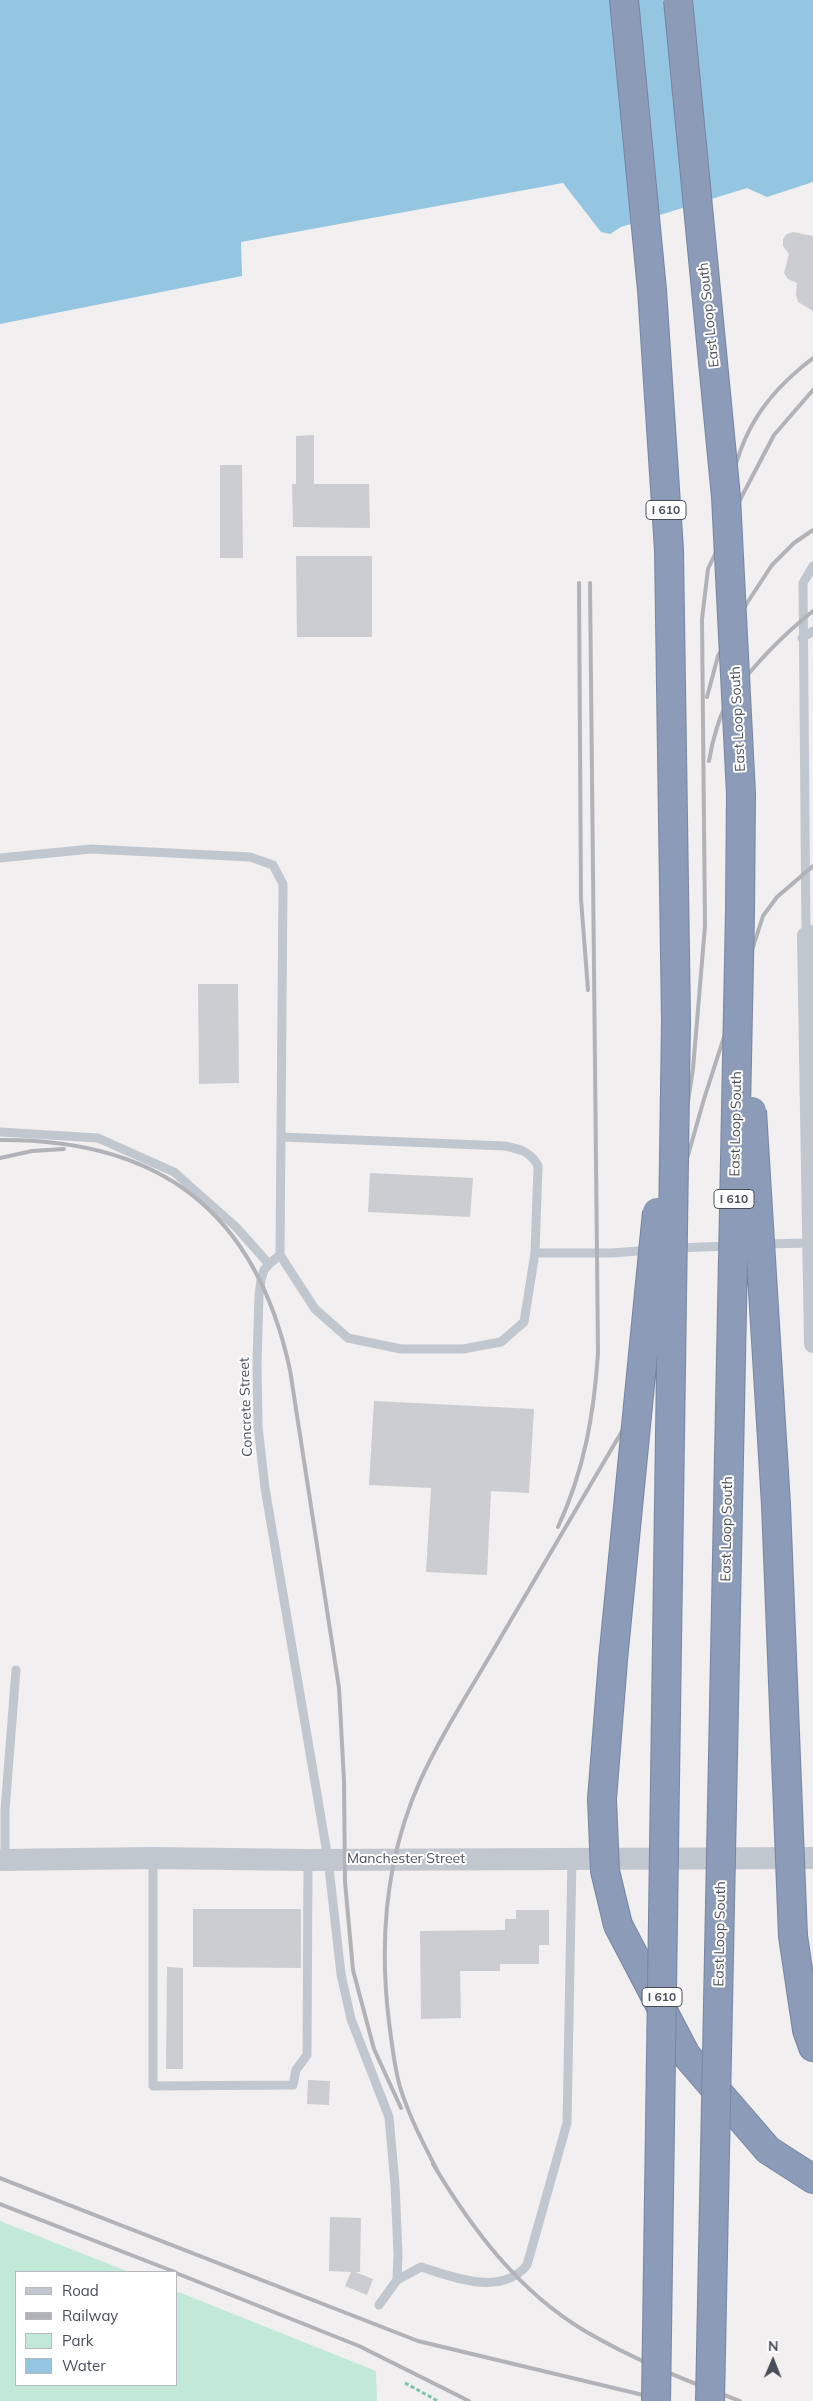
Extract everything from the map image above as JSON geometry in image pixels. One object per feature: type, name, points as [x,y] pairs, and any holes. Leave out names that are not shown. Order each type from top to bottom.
[{"type":"highway","name":"I 610","points":[[624,0],[652,290],[669,550],[676,1021],[656,2401]]},
{"type":"highway","name":"East Loop South","points":[[678,0],[726,497],[741,794],[710,2401]]},
{"type":"highway","points":[[740,912],[776,1506],[793,1936],[807,2030],[813,2047]]},
{"type":"highway","points":[[676,1021],[615,1640],[602,1799],[605,1871],[618,1925],[686,2055],[768,2150],[813,2179]]},
{"type":"street","points":[[809,935],[813,1344]]},
{"type":"street","name":"Manchester Street","points":[[3,1860],[153,1858],[813,1858]]},
{"type":"lane","points":[[809,935],[802,638],[803,583],[810,569]]},
{"type":"lane","points":[[802,638],[813,631]]},
{"type":"lane","points":[[0,858],[91,849],[250,857],[273,865],[283,884],[280,1256],[316,1308],[348,1338],[401,1349],[463,1349],[501,1342],[524,1322],[535,1253],[538,1166],[534,1158],[522,1150],[506,1146],[282,1137]]},
{"type":"lane","points":[[0,1132],[98,1138],[174,1172],[236,1227],[269,1264],[280,1256]]},
{"type":"lane","points":[[535,1253],[612,1254],[667,1248],[811,1243]]},
{"type":"lane","name":"Concrete Street","points":[[269,1264],[264,1270],[258,1295],[258,1426],[265,1488],[318,1859]]},
{"type":"lane","points":[[3,1860],[16,1670]]},
{"type":"lane","points":[[153,1858],[153,2086],[293,2085],[296,2070],[307,2055],[318,1859]]},
{"type":"lane","points":[[379,2305],[397,2280],[421,2268],[476,2283],[516,2277],[527,2265],[567,2123],[572,1858]]},
{"type":"lane","points":[[318,1859],[351,2019],[389,2117],[395,2184],[398,2254],[397,2280]]},
{"type":"path","points":[[405,2383],[438,2401]]},
{"type":"green space","points":[[0,2221],[126,2271],[15,2271],[15,2386],[178,2386],[178,2292],[376,2371],[377,2401],[0,2401]]},
{"type":"water","points":[[0,0],[813,0],[813,182],[767,197],[747,188],[621,227],[610,234],[601,232],[563,183],[241,242],[242,276],[0,324]]},
{"type":"building","points":[[793,232],[813,236],[813,311],[798,302],[796,295],[797,283],[788,279],[784,273],[789,254],[783,246],[783,239],[787,234]]},
{"type":"building","points":[[314,435],[314,484],[369,484],[370,528],[293,527],[292,484],[296,484],[296,436]]},
{"type":"building","points":[[220,465],[242,465],[243,558],[220,558]]},
{"type":"building","points":[[296,556],[372,556],[372,637],[297,637]]},
{"type":"building","points":[[198,984],[238,984],[239,1083],[199,1084]]},
{"type":"building","points":[[370,1173],[473,1178],[470,1217],[368,1212]]},
{"type":"building","points":[[374,1401],[534,1409],[529,1493],[491,1491],[487,1575],[426,1572],[431,1488],[369,1485]]},
{"type":"building","points":[[193,1909],[301,1909],[301,1968],[193,1967]]},
{"type":"building","points":[[516,1910],[549,1910],[549,1945],[539,1945],[539,1964],[500,1964],[500,1971],[460,1971],[461,2018],[421,2019],[420,1931],[505,1930],[505,1919],[516,1919]]},
{"type":"building","points":[[167,1967],[183,1968],[183,2069],[166,2069]]},
{"type":"building","points":[[308,2080],[330,2081],[329,2105],[307,2104]]},
{"type":"building","points":[[330,2217],[361,2218],[360,2272],[355,2272],[373,2279],[367,2295],[345,2286],[351,2272],[329,2271]]},
{"type":"railway","points":[[717,538],[736,462],[748,433],[774,394],[813,358]]},
{"type":"railway","points":[[437,2170],[400,2087],[393,2055],[389,2022],[386,1991],[385,1930],[388,1899],[399,1839],[408,1810],[429,1762],[628,1421],[647,1371],[657,1328],[670,1218],[693,1069],[705,926],[702,619],[708,569],[742,496],[774,435],[813,390]]},
{"type":"railway","points":[[707,697],[718,656],[747,603],[772,565],[794,543],[813,530]]},
{"type":"railway","points":[[579,583],[581,899],[588,990]]},
{"type":"railway","points":[[558,1527],[575,1485],[581,1464],[594,1398],[598,1353],[590,583]]},
{"type":"railway","points":[[709,761],[717,727],[723,710],[731,696],[769,651],[813,611]]},
{"type":"railway","points":[[683,1173],[704,1099],[763,916],[777,897],[813,866]]},
{"type":"railway","points":[[0,1140],[57,1143],[108,1153],[154,1171],[193,1195],[226,1228],[253,1267],[274,1315],[290,1370],[339,1688],[344,1781],[345,1882],[353,1970],[374,2049],[401,2108]]},
{"type":"railway","points":[[0,1158],[32,1151],[64,1149]]},
{"type":"railway","points":[[433,2164],[464,2212],[499,2257],[539,2298],[561,2315],[604,2342],[642,2361],[740,2401]]},
{"type":"railway","points":[[0,2178],[418,2341],[668,2401]]},
{"type":"railway","points":[[0,2204],[172,2271]]},
{"type":"railway","points":[[178,2274],[359,2346],[469,2401]]}]
